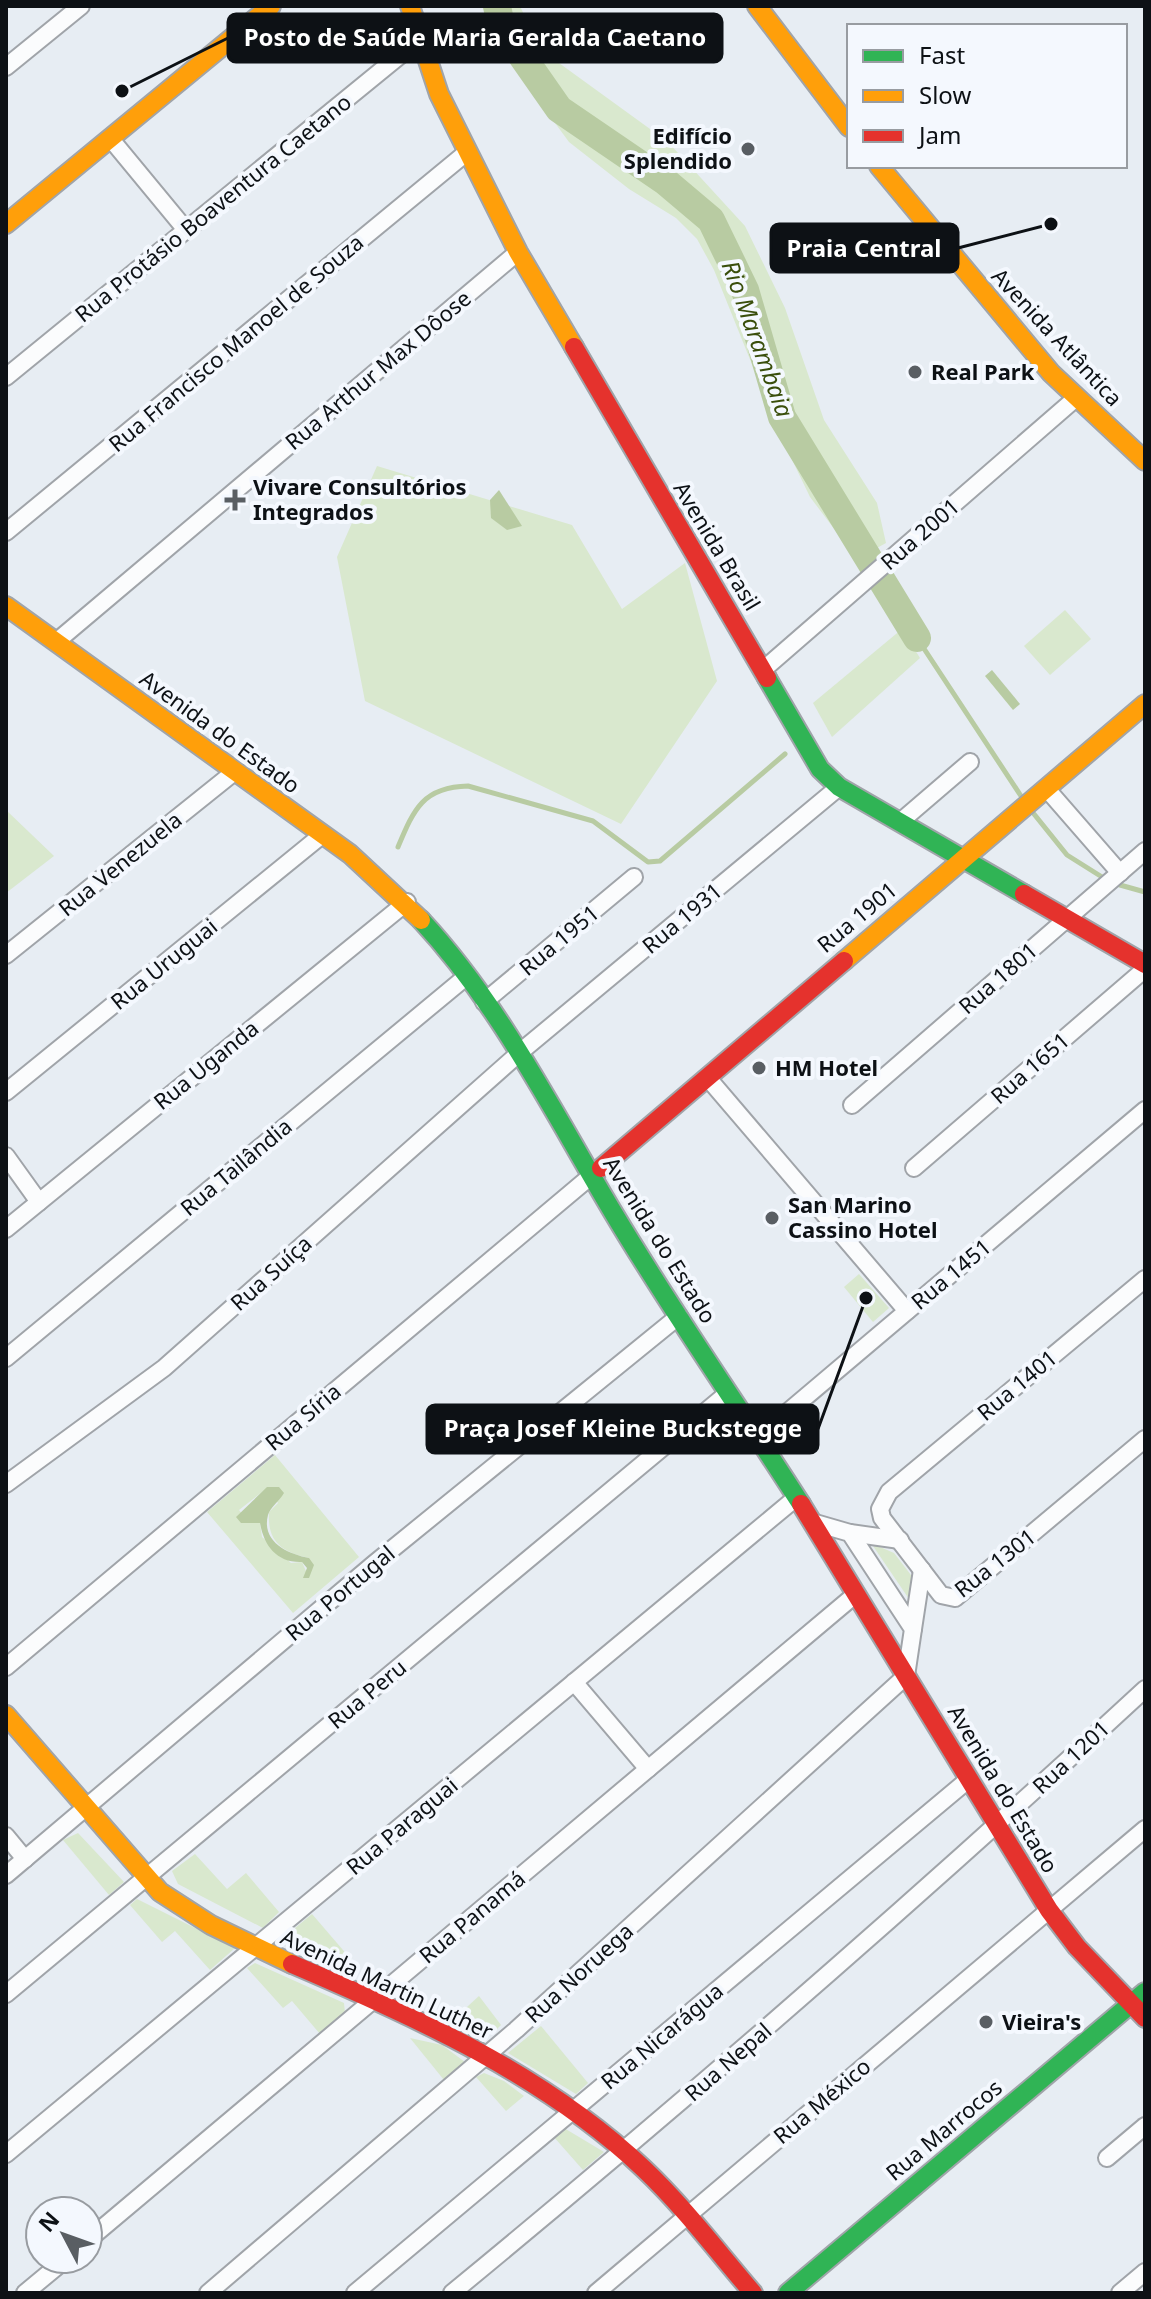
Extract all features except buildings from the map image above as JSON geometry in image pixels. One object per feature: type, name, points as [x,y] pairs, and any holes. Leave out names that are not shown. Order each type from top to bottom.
[{"type":"main road","points":[[6,224],[271,6]]},
{"type":"main road","name":"Avenida Brasil","points":[[410,6],[420,39],[466,153],[518,252],[820,769],[839,787],[965,857],[1145,966]]},
{"type":"main road","points":[[757,6],[847,125]]},
{"type":"main road","name":"Avenida Atlântica","points":[[881,168],[1076,398],[1145,461]]},
{"type":"main road","name":"Avenida do Estado","points":[[6,606],[375,873],[407,902],[467,976],[521,1051],[596,1172],[679,1316],[797,1497],[1049,1910],[1138,1998],[1145,2018]]},
{"type":"main road","name":"Rua 1901","points":[[596,1172],[1145,704]]},
{"type":"main road","name":"Avenida Martin Luther","points":[[6,1715],[144,1879],[189,1913],[254,1948],[373,2000],[486,2056],[571,2111],[624,2151],[686,2215],[753,2293]]},
{"type":"main road","name":"Rua Marrocos","points":[[788,2293],[1138,1998]]},
{"type":"street","points":[[6,67],[81,6]]},
{"type":"street","name":"Rua Protásio Boaventura Caetano","points":[[6,377],[420,39]]},
{"type":"street","points":[[110,138],[186,230]]},
{"type":"street","name":"Rua Francisco Manoel de Souza","points":[[6,532],[466,153]]},
{"type":"street","name":"Rua Arthur Max Dôose","points":[[56,642],[518,252]]},
{"type":"street","name":"Rua 2001","points":[[764,669],[1076,398]]},
{"type":"street","points":[[900,822],[970,762]]},
{"type":"street","name":"Rua Venezuela","points":[[6,955],[233,773]]},
{"type":"street","name":"Rua 1931","points":[[521,1051],[839,787]]},
{"type":"street","points":[[1046,788],[1120,873]]},
{"type":"street","name":"Rua Uruguai","points":[[6,1092],[322,835]]},
{"type":"street","name":"Rua 1801","points":[[852,1105],[1145,851]]},
{"type":"street","name":"Rua 1951","points":[[484,1002],[634,877]]},
{"type":"street","name":"Rua Uganda","points":[[6,1229],[407,902]]},
{"type":"street","name":"Rua 1651","points":[[914,1168],[1145,966]]},
{"type":"street","name":"Rua Tailândia","points":[[6,1358],[467,976]]},
{"type":"street","name":"Rua Suíça","points":[[6,1484],[164,1368],[521,1051]]},
{"type":"street","points":[[707,1077],[907,1311]]},
{"type":"street","name":"Rua 1451","points":[[757,1438],[1145,1110]]},
{"type":"street","points":[[6,1156],[39,1202]]},
{"type":"street","name":"Rua Síria","points":[[6,1667],[596,1172]]},
{"type":"street","name":"Rua 1401","points":[[889,1492],[1145,1279]]},
{"type":"street","name":"Rua Portugal","points":[[6,1875],[375,1563],[679,1316]]},
{"type":"street","name":"Rua Peru","points":[[6,1994],[728,1393]]},
{"type":"street","name":"Rua 1301","points":[[889,1492],[880,1509],[882,1518],[941,1595],[955,1598],[1145,1439]]},
{"type":"street","name":"Rua Paraguai","points":[[6,2154],[797,1497]]},
{"type":"street","points":[[812,1522],[850,1533],[900,1540]]},
{"type":"street","points":[[850,1533],[913,1629]]},
{"type":"street","points":[[906,1676],[922,1570]]},
{"type":"street","name":"Rua Panamá","points":[[104,2227],[856,1594]]},
{"type":"street","name":"Rua Noruega","points":[[208,2293],[486,2056],[906,1676]]},
{"type":"street","points":[[574,1682],[648,1769]]},
{"type":"street","name":"Rua 1201","points":[[998,1825],[1145,1689]]},
{"type":"street","name":"Rua Nicarágua","points":[[355,2293],[969,1779]]},
{"type":"street","name":"Rua Nepal","points":[[452,2293],[624,2151],[998,1825]]},
{"type":"street","name":"Rua México","points":[[596,2293],[1145,1829]]},
{"type":"street","points":[[6,1836],[25,1859]]},
{"type":"street","points":[[1107,2158],[1145,2126]]},
{"type":"street","points":[[1120,2293],[1145,2272]]},
{"type":"street","points":[[25,2293],[47,2275]]},
{"type":"shaded area","points":[[482,6],[520,6],[537,43],[559,63],[668,142],[745,226],[785,308],[824,420],[877,503],[886,543],[857,559],[810,497],[782,439],[714,270],[697,239],[676,218],[629,189],[569,142],[502,51]]},
{"type":"shaded area","points":[[377,466],[572,525],[622,609],[685,563],[717,681],[621,824],[365,701],[337,557]]},
{"type":"shaded area","points":[[499,490],[522,526],[507,530],[491,518],[490,500]]},
{"type":"shaded area","points":[[1065,610],[1091,639],[1050,675],[1024,646]]},
{"type":"shaded area","points":[[902,629],[920,658],[832,737],[813,703]]},
{"type":"shaded area","points":[[992,670],[1020,704],[1013,710],[985,676]]},
{"type":"shaded area","points":[[6,810],[54,856],[6,893]]},
{"type":"shaded area","points":[[859,1274],[889,1308],[873,1322],[844,1287]]},
{"type":"shaded area","points":[[275,1455],[359,1557],[293,1613],[207,1512]],"holes":[[[267,1488],[278,1503],[269,1512],[271,1531],[284,1549],[309,1558],[309,1578],[302,1562],[291,1563],[262,1537],[260,1523],[249,1523],[239,1510]]]},
{"type":"shaded area","points":[[267,1487],[279,1487],[284,1493],[268,1515],[268,1533],[285,1550],[309,1558],[314,1565],[309,1578],[303,1578],[307,1568],[302,1562],[285,1560],[273,1552],[260,1523],[241,1523],[236,1517]]},
{"type":"shaded area","points":[[871,1543],[894,1553],[914,1579],[909,1599]]},
{"type":"shaded area","points":[[78,1833],[124,1882],[109,1895],[63,1840]]},
{"type":"shaded area","points":[[195,1854],[227,1889],[246,1873],[279,1912],[263,1928],[178,1884],[172,1871]]},
{"type":"shaded area","points":[[137,1899],[235,1948],[210,1970],[175,1931],[162,1942],[130,1905]]},
{"type":"shaded area","points":[[312,1914],[355,1964],[295,1935],[295,1928]]},
{"type":"shaded area","points":[[255,1963],[344,2003],[345,2013],[320,2034],[292,2001],[283,2008],[247,1968]]},
{"type":"shaded area","points":[[479,1996],[501,2025],[496,2030],[456,2017]]},
{"type":"shaded area","points":[[541,2026],[588,2083],[576,2094],[508,2053]]},
{"type":"shaded area","points":[[410,2038],[442,2045],[465,2062],[444,2080]]},
{"type":"shaded area","points":[[484,2073],[504,2081],[524,2096],[506,2111],[476,2077]]},
{"type":"shaded area","points":[[564,2128],[604,2152],[583,2170],[553,2136]]},
{"type":"waterway","name":"Rio Marambaia","points":[[497,6],[501,26],[559,109],[666,182],[711,220],[745,290],[782,417],[917,638]]},
{"type":"waterway","points":[[917,638],[1021,796]]},
{"type":"waterway","name":"Rio Marambaia","points":[[398,847],[415,811],[430,796],[453,787],[468,786],[593,821],[648,862],[660,861],[785,754]]},
{"type":"waterway","points":[[1034,814],[1067,855],[1102,877]]},
{"type":"waterway","points":[[1120,885],[1145,892]]},
{"type":"traffic: fast","points":[[767,678],[820,769],[839,787],[1024,894]]},
{"type":"traffic: fast","points":[[421,920],[450,953],[501,1024],[636,1251],[801,1504]]},
{"type":"traffic: fast","points":[[788,2293],[1145,1992]]},
{"type":"traffic: slow","points":[[6,224],[271,6]]},
{"type":"traffic: slow","points":[[410,6],[439,94],[518,252],[574,347]]},
{"type":"traffic: slow","points":[[757,6],[847,124]]},
{"type":"traffic: slow","points":[[881,168],[1051,373],[1145,461]]},
{"type":"traffic: slow","points":[[6,606],[350,854],[421,920]]},
{"type":"traffic: slow","points":[[844,961],[1145,704]]},
{"type":"traffic: slow","points":[[6,1715],[160,1892],[211,1925],[292,1964]]},
{"type":"traffic: jam","points":[[574,347],[767,678]]},
{"type":"traffic: jam","points":[[1024,894],[1145,964]]},
{"type":"traffic: jam","points":[[601,1168],[844,961]]},
{"type":"traffic: jam","points":[[801,1504],[1049,1910],[1077,1947],[1145,2018]]},
{"type":"traffic: jam","points":[[292,1964],[432,2027],[565,2105],[606,2135],[644,2169],[687,2214],[753,2293]]},
{"type":"place","name":"Posto de Saúde Maria Geralda Caetano","points":[[122,91]]},
{"type":"place","name":"Edifício Splendido","points":[[748,149]]},
{"type":"place","name":"Praia Central","points":[[1051,224]]},
{"type":"place","name":"Real Park","points":[[915,372]]},
{"type":"place","name":"Vivare Consultórios Integrados","points":[[235,500]]},
{"type":"place","name":"HM Hotel","points":[[759,1068]]},
{"type":"place","name":"San Marino Cassino Hotel","points":[[772,1218]]},
{"type":"place","name":"Praça Josef Kleine Buckstegge","points":[[866,1298]]},
{"type":"place","name":"Vieira's","points":[[986,2022]]}]
